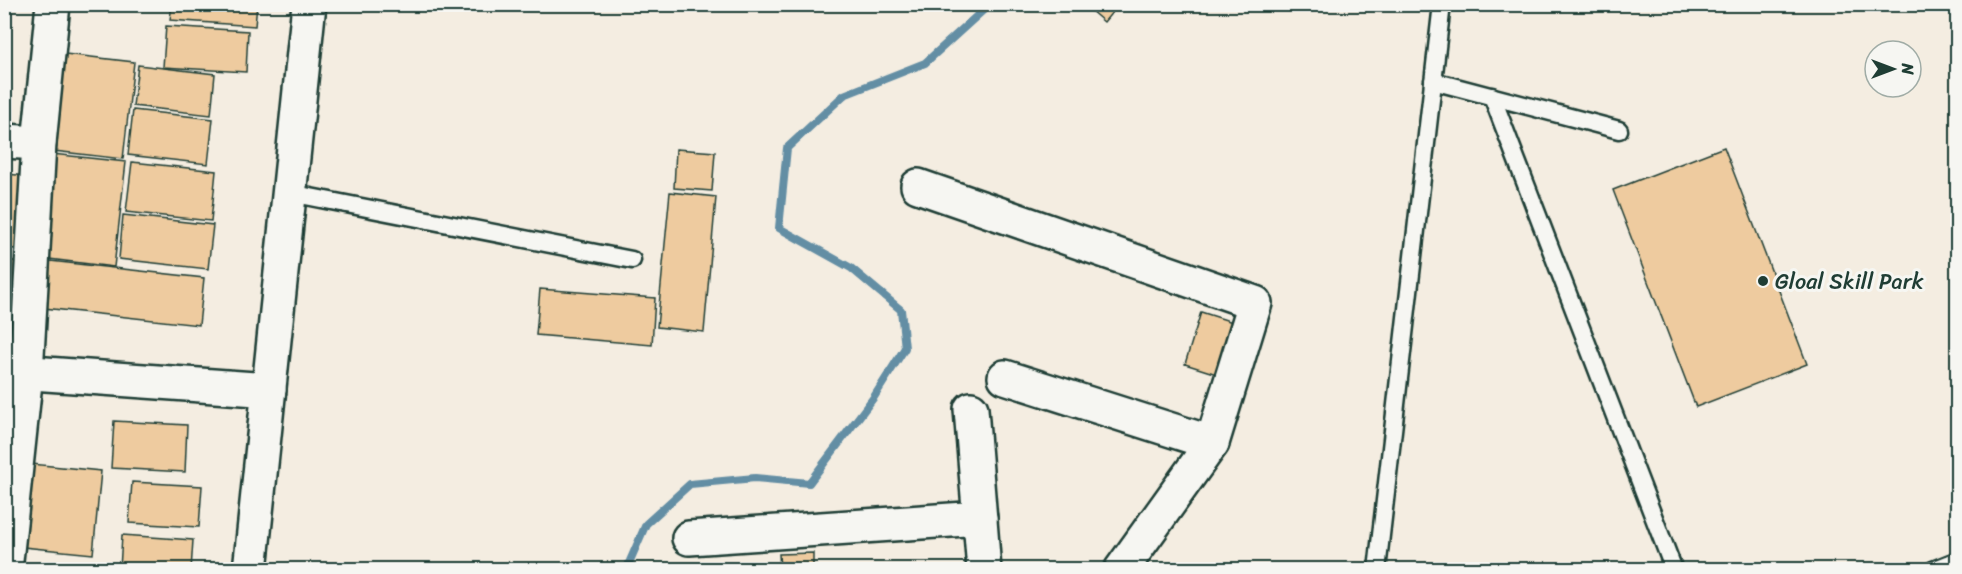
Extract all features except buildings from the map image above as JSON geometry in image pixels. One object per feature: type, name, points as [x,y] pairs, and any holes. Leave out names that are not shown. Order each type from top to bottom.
[{"type":"street","points":[[5,570],[15,372],[53,4]]},
{"type":"street","points":[[250,570],[309,4]]},
{"type":"street","points":[[4,141],[39,143]]},
{"type":"street","points":[[918,186],[1255,303],[1212,442],[1120,570]]},
{"type":"street","points":[[15,372],[269,390]]},
{"type":"street","points":[[1005,377],[1212,442]]},
{"type":"street","points":[[971,409],[984,570]]},
{"type":"street","points":[[689,538],[980,518]]},
{"type":"lane","points":[[1377,570],[1442,4]]},
{"type":"lane","points":[[1433,81],[1619,130]]},
{"type":"lane","points":[[1492,96],[1674,570]]},
{"type":"lane","points":[[290,193],[632,260]]},
{"type":"lane","points":[[1933,570],[1958,560]]},
{"type":"waterway","points":[[626,570],[646,524],[690,484],[755,478],[809,483],[874,397],[905,348],[901,310],[851,268],[779,228],[787,148],[844,95],[925,63],[990,4]]},
{"type":"place","name":"Gloal Skill Park","points":[[1763,281]]}]
